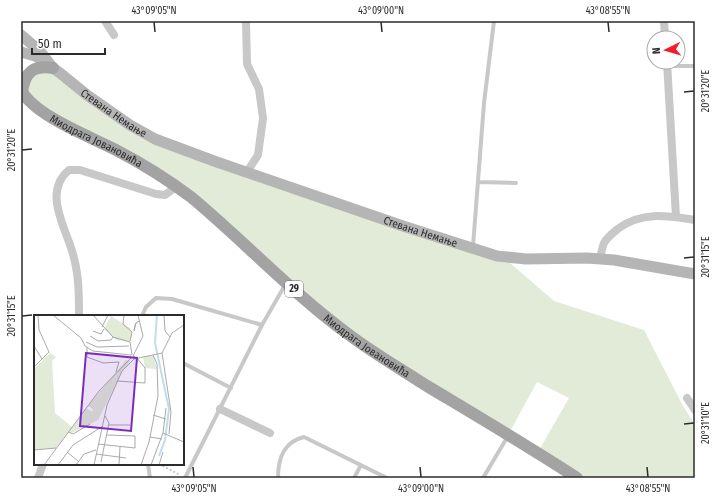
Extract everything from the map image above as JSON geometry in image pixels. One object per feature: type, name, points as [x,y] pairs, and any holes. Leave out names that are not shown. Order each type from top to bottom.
[{"type":"main road","points":[[21,91],[25,78],[32,70],[40,67],[52,66]]},
{"type":"main road","name":"Миодрага Јовановића","points":[[21,91],[34,105],[54,118],[116,150],[177,186],[202,206],[286,282],[356,340],[508,435],[538,452],[577,478]]},
{"type":"street","points":[[105,21],[114,35]]},
{"type":"street","points":[[246,21],[247,64],[259,89],[263,118],[258,156],[247,172]]},
{"type":"street","name":"Стевана Немање","points":[[21,35],[40,51],[52,66],[87,95],[140,131],[160,141],[247,172],[403,226],[497,256],[513,258],[600,259],[624,261],[695,274]]},
{"type":"street","points":[[21,52],[35,56],[52,66]]},
{"type":"street","points":[[668,70],[676,217]]},
{"type":"street","points":[[79,315],[80,295],[75,260],[70,242],[61,222],[57,200],[58,186],[63,175],[69,170],[80,170],[156,194],[164,194],[177,186]]},
{"type":"street","points":[[600,259],[604,243],[616,230],[633,220],[648,216],[676,217],[695,220]]},
{"type":"street","points":[[687,398],[695,410]]},
{"type":"street","points":[[220,409],[270,433]]},
{"type":"street","points":[[38,478],[43,465]]},
{"type":"lane","points":[[472,249],[484,103],[494,21]]},
{"type":"lane","points":[[478,182],[516,182]]},
{"type":"lane","points":[[185,478],[262,325],[286,282]]},
{"type":"lane","points":[[142,315],[146,307],[156,298],[172,299],[262,325]]},
{"type":"lane","points":[[184,364],[231,388]]},
{"type":"lane","points":[[483,478],[508,435]]},
{"type":"lane","points":[[278,478],[278,463],[285,448],[295,439],[304,437],[387,478]]},
{"type":"lane","points":[[148,465],[150,478]]},
{"type":"lane","points":[[354,478],[361,465]]},
{"type":"path","points":[[161,465],[185,478]]},
{"type":"green space","points":[[45,67],[140,131],[503,257],[554,301],[644,330],[683,406],[695,425],[695,478],[577,478],[538,452],[569,398],[537,382],[508,435],[368,348],[202,206],[34,105],[23,82]]}]
